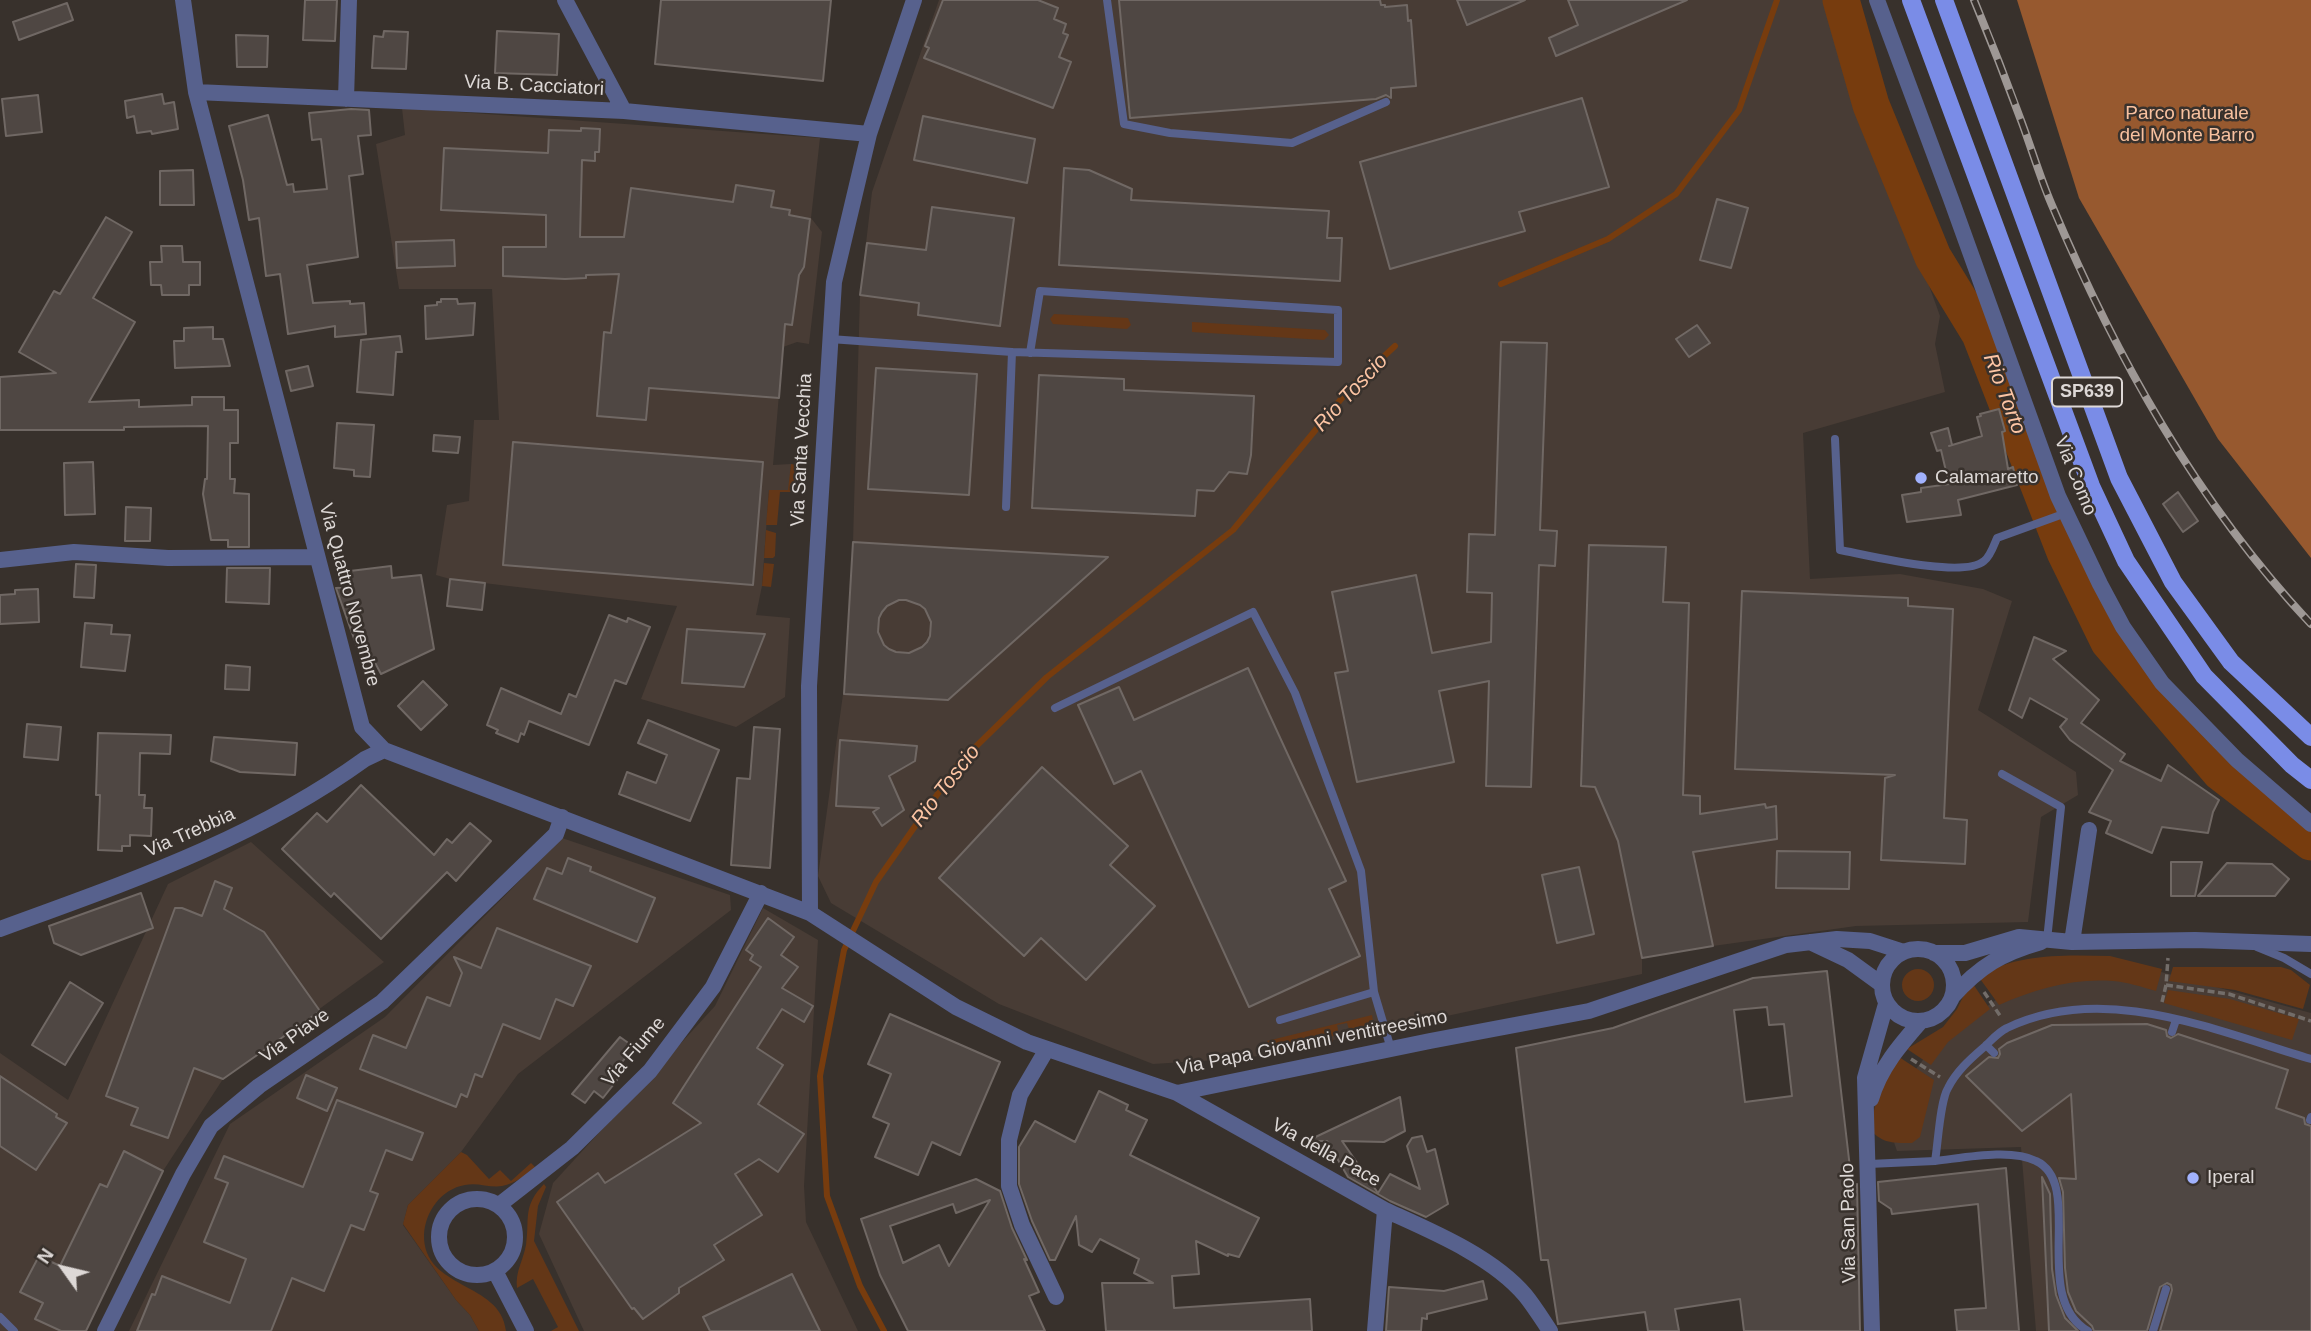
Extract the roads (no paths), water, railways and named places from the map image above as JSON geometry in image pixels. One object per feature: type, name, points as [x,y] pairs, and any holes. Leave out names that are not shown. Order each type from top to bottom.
[{"type":"main road","name":"SP639","points":[[1911,0],[2091,486],[2126,561],[2204,676],[2292,765],[2311,780]]},
{"type":"main road","name":"SP639","points":[[1944,0],[2119,478],[2173,582],[2231,662],[2311,737]]},
{"type":"street","name":"Via Quattro Novembre","points":[[183,0],[196,92],[362,727],[384,750],[810,913]]},
{"type":"street","points":[[346,99],[349,0]]},
{"type":"street","points":[[565,0],[624,111]]},
{"type":"street","name":"Via Santa Vecchia","points":[[810,913],[809,686],[834,282],[869,134],[914,0]]},
{"type":"street","name":"Via Como","points":[[1877,0],[2063,514],[2123,627],[2162,682],[2237,760],[2311,824]]},
{"type":"street","name":"Via B. Cacciatori","points":[[196,92],[624,111],[869,134]]},
{"type":"street","points":[[0,559],[74,552],[168,558],[317,557]]},
{"type":"street","name":"Via Trebbia","points":[[0,929],[207,850],[254,828],[384,750]]},
{"type":"street","name":"Via Piave","points":[[105,1331],[183,1174],[211,1126],[259,1086],[382,1002],[556,834],[562,817]]},
{"type":"street","points":[[2072,942],[2089,830]]},
{"type":"street","name":"Via Fiume","points":[[499,1205],[572,1148],[650,1071],[713,987],[761,893]]},
{"type":"street","name":"Via Papa Giovanni ventitreesimo","points":[[810,913],[956,1007],[1027,1042],[1177,1093],[1589,1012],[1786,945],[1837,939],[1870,941],[1904,952]]},
{"type":"street","points":[[2047,940],[2016,949],[1972,974],[1940,1014],[1921,1021],[1901,1018],[1886,1004],[1881,984],[1888,964],[1904,952],[1924,950],[1934,953],[1965,953],[2019,937],[2072,942],[2168,940],[2311,944]]},
{"type":"street","points":[[1810,942],[1848,960],[1881,984]]},
{"type":"street","points":[[1934,953],[1942,959],[1953,977],[1952,997]]},
{"type":"street","name":"Via San Paolo","points":[[1872,1331],[1865,1079],[1886,1004]]},
{"type":"street","name":"Via San Paolo","points":[[1867,1115],[1876,1082],[1888,1060],[1921,1021]]},
{"type":"street","points":[[1047,1049],[1020,1096],[1009,1140],[1009,1186],[1022,1225],[1056,1297]]},
{"type":"street","name":"Via della Pace","points":[[1177,1093],[1385,1210],[1375,1331]]},
{"type":"street","points":[[470,1199],[484,1199],[499,1205],[510,1216],[515,1230],[514,1248],[505,1263],[495,1271],[481,1275],[457,1269],[446,1258],[440,1244],[440,1230],[446,1215],[457,1205],[470,1199]]},
{"type":"street","points":[[1385,1210],[1448,1240],[1505,1276],[1524,1294],[1550,1331]]},
{"type":"street","points":[[495,1271],[526,1331]]},
{"type":"lane","points":[[1107,0],[1124,124],[1170,133],[1292,144],[1385,103]]},
{"type":"lane","points":[[830,339],[1030,353],[1338,362],[1338,310],[1040,291],[1030,353]]},
{"type":"lane","points":[[1006,507],[1012,352]]},
{"type":"lane","points":[[1835,439],[1840,550],[1930,566],[1971,567],[1984,561],[1997,538],[2063,514]]},
{"type":"lane","points":[[1055,708],[1254,612],[1295,693],[1361,871],[1374,992],[1391,1049]]},
{"type":"lane","points":[[2002,774],[2061,807],[2047,940]]},
{"type":"lane","points":[[2241,941],[2284,958],[2311,974]]},
{"type":"lane","points":[[1280,1020],[1374,992]]},
{"type":"lane","points":[[1935,1161],[1946,1089],[1965,1063],[2008,1028],[2044,1016],[2076,1009],[2126,1009],[2158,1014],[2311,1059]]},
{"type":"lane","points":[[2172,1032],[2176,1020]]},
{"type":"lane","points":[[1986,1045],[1994,1053]]},
{"type":"lane","points":[[1869,1164],[2000,1154],[2035,1160],[2046,1168],[2057,1185],[2062,1295],[2074,1319],[2088,1331]]},
{"type":"lane","points":[[2153,1331],[2166,1289]]},
{"type":"lane","points":[[0,1317],[14,1331]]},
{"type":"waterway","name":"Rio Toscio","points":[[1501,284],[1608,239],[1676,194],[1739,110],[1777,0]]},
{"type":"waterway","name":"Rio Torto","points":[[1841,0],[1871,105],[1933,257],[1980,334],[2065,552],[2109,642],[2220,772],[2311,842]]},
{"type":"waterway","name":"Rio Toscio","points":[[884,1331],[860,1286],[827,1196],[820,1076],[844,950],[876,882],[960,762],[1047,677],[1233,530],[1351,387],[1395,346]]},
{"type":"railway","points":[[1974,0],[2051,203],[2131,371],[2162,425],[2231,529],[2311,624]]},
{"type":"place","name":"Calamaretto","points":[[1921,478]]},
{"type":"place","name":"Iperal","points":[[2193,1178]]},
{"type":"park label","name":"Parco naturale del Monte Barro","points":[[2187,125]]}]
